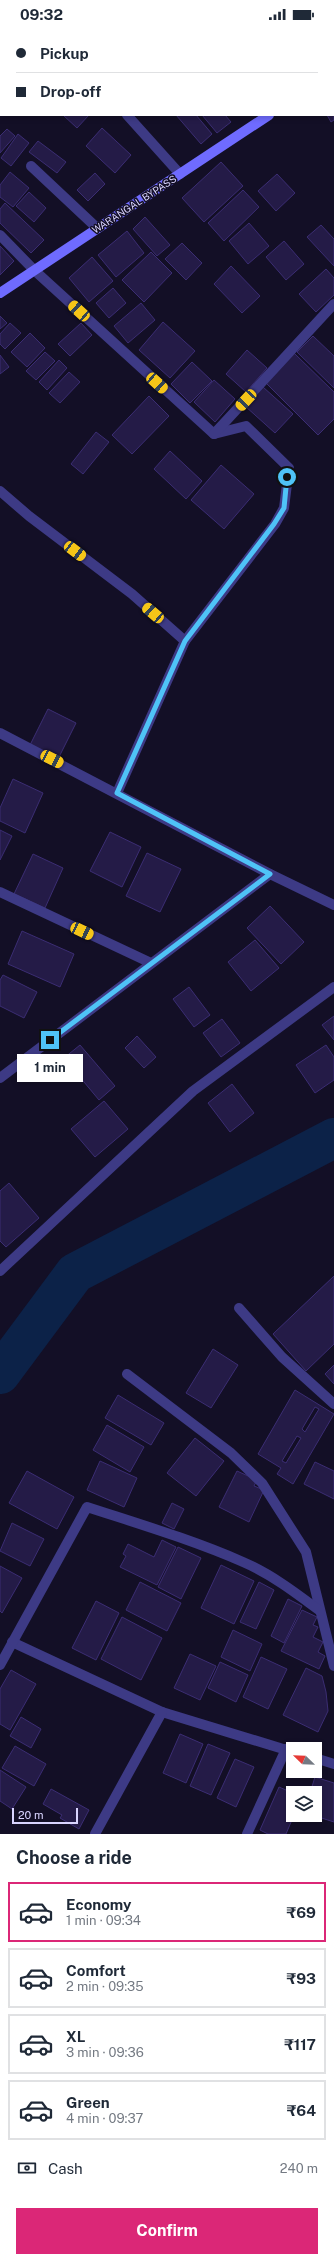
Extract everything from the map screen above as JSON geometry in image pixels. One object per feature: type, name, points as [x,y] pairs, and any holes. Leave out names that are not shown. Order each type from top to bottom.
[{"type":"main road","name":"WARANGAL BYPASS","points":[[0,293],[267,116]]},
{"type":"street","points":[[128,116],[180,174]]},
{"type":"street","points":[[31,166],[97,228]]},
{"type":"street","points":[[0,235],[34,270],[214,434]]},
{"type":"street","points":[[214,434],[334,304]]},
{"type":"street","points":[[117,793],[185,641],[274,524],[284,508],[289,468],[246,426],[214,434]]},
{"type":"street","points":[[0,490],[132,594],[185,641]]},
{"type":"street","points":[[0,733],[270,874],[334,905]]},
{"type":"street","points":[[0,1078],[270,874]]},
{"type":"street","points":[[0,892],[151,963]]},
{"type":"street","points":[[0,1271],[193,1091],[334,987]]},
{"type":"street","points":[[239,1308],[282,1357],[334,1404]]},
{"type":"street","points":[[127,1374],[231,1453],[262,1484],[306,1552],[334,1666]]},
{"type":"street","points":[[0,1665],[87,1507],[163,1532],[244,1562],[292,1590],[320,1611]]},
{"type":"street","points":[[12,1642],[162,1712],[286,1750]]},
{"type":"street","points":[[95,1834],[162,1712]]},
{"type":"street","points":[[247,1834],[286,1759]]},
{"type":"street","points":[[322,1760],[334,1764]]},
{"type":"building","points":[[64,116],[88,116],[77,128]]},
{"type":"building","points":[[177,116],[197,116],[212,134],[201,144]]},
{"type":"building","points":[[203,116],[226,116],[231,122],[217,133]]},
{"type":"building","points":[[328,116],[334,116],[334,120],[331,122]]},
{"type":"building","points":[[102,128],[131,155],[115,173],[86,146]]},
{"type":"building","points":[[7,129],[15,136],[0,153],[0,136]]},
{"type":"building","points":[[18,134],[29,143],[11,166],[1,158]]},
{"type":"building","points":[[38,141],[66,162],[57,173],[29,152]]},
{"type":"building","points":[[221,162],[243,186],[204,222],[182,198]]},
{"type":"building","points":[[10,172],[29,188],[13,207],[0,197],[0,185]]},
{"type":"building","points":[[95,173],[105,184],[88,201],[77,190]]},
{"type":"building","points":[[277,174],[295,193],[276,211],[258,191]]},
{"type":"building","points":[[243,190],[259,207],[224,241],[208,223]]},
{"type":"building","points":[[29,192],[46,208],[34,222],[16,206]]},
{"type":"building","points":[[5,203],[44,240],[31,253],[0,223],[0,209]]},
{"type":"building","points":[[145,217],[170,245],[157,256],[133,229]]},
{"type":"building","points":[[249,223],[269,246],[248,264],[229,241]]},
{"type":"building","points":[[321,225],[334,239],[334,266],[307,237]]},
{"type":"building","points":[[127,231],[144,253],[116,277],[98,255]]},
{"type":"building","points":[[284,241],[304,264],[286,280],[266,257]]},
{"type":"building","points":[[182,243],[202,263],[186,280],[165,259]]},
{"type":"building","points":[[0,246],[14,261],[0,275]]},
{"type":"building","points":[[151,252],[172,273],[144,302],[122,280]]},
{"type":"building","points":[[92,257],[113,281],[89,302],[69,278]]},
{"type":"building","points":[[231,266],[260,296],[242,313],[214,284]]},
{"type":"building","points":[[326,269],[334,278],[334,295],[316,312],[299,294]]},
{"type":"building","points":[[113,288],[126,303],[109,318],[96,303]]},
{"type":"building","points":[[141,303],[155,320],[128,343],[114,326]]},
{"type":"building","points":[[0,316],[7,323],[0,329]]},
{"type":"building","points":[[163,322],[195,351],[170,378],[139,350]]},
{"type":"building","points":[[10,323],[21,333],[5,349],[0,344],[0,334]]},
{"type":"building","points":[[81,323],[92,335],[70,356],[58,344]]},
{"type":"building","points":[[30,333],[45,348],[27,367],[11,352]]},
{"type":"building","points":[[313,336],[334,356],[334,388],[297,352]]},
{"type":"building","points":[[247,350],[267,368],[246,392],[226,374]]},
{"type":"building","points":[[45,352],[55,361],[36,380],[26,371]]},
{"type":"building","points":[[294,353],[334,392],[334,419],[318,435],[265,382]]},
{"type":"building","points":[[0,355],[9,367],[0,374]]},
{"type":"building","points":[[59,360],[67,368],[47,390],[39,382]]},
{"type":"building","points":[[192,362],[212,381],[190,403],[171,384]]},
{"type":"building","points":[[69,372],[80,382],[60,403],[49,393]]},
{"type":"building","points":[[214,380],[235,399],[215,422],[194,402]]},
{"type":"building","points":[[263,387],[293,414],[275,433],[245,406]]},
{"type":"building","points":[[149,396],[169,416],[132,454],[112,435]]},
{"type":"building","points":[[96,432],[109,442],[83,474],[71,464]]},
{"type":"building","points":[[170,451],[202,481],[186,499],[154,469]]},
{"type":"building","points":[[221,465],[254,494],[224,529],[191,500]]},
{"type":"building","points":[[48,709],[76,723],[57,761],[29,747]]},
{"type":"building","points":[[13,779],[43,793],[25,833],[0,821],[0,808]]},
{"type":"building","points":[[0,830],[12,836],[0,860]]},
{"type":"building","points":[[110,832],[141,847],[122,887],[90,871]]},
{"type":"building","points":[[147,853],[181,869],[160,912],[126,896]]},
{"type":"building","points":[[33,854],[63,868],[45,908],[14,894]]},
{"type":"building","points":[[270,906],[304,942],[281,964],[247,928]]},
{"type":"building","points":[[22,931],[74,954],[60,987],[8,964]]},
{"type":"building","points":[[255,940],[279,968],[251,991],[228,962]]},
{"type":"building","points":[[3,975],[37,992],[24,1018],[0,1006],[0,980]]},
{"type":"building","points":[[189,987],[210,1015],[194,1027],[173,999]]},
{"type":"building","points":[[334,1016],[334,1040],[322,1025]]},
{"type":"building","points":[[222,1019],[240,1043],[221,1057],[203,1033]]},
{"type":"building","points":[[137,1036],[156,1057],[144,1068],[125,1048]]},
{"type":"building","points":[[80,1045],[115,1086],[99,1100],[64,1058]]},
{"type":"building","points":[[326,1045],[334,1057],[334,1080],[315,1093],[296,1065]]},
{"type":"building","points":[[232,1084],[254,1113],[230,1132],[208,1103]]},
{"type":"building","points":[[104,1101],[128,1129],[95,1157],[71,1129]]},
{"type":"building","points":[[9,1183],[39,1218],[6,1247],[0,1241],[0,1191]]},
{"type":"building","points":[[334,1276],[334,1344],[306,1371],[273,1334]]},
{"type":"building","points":[[213,1349],[238,1365],[211,1408],[186,1393]]},
{"type":"building","points":[[334,1365],[334,1384],[325,1374]]},
{"type":"building","points":[[295,1390],[334,1414],[293,1484],[277,1474],[281,1468],[258,1454]],"holes":[[[315,1407],[319,1409],[305,1432],[302,1429]],[[297,1436],[301,1438],[286,1463],[282,1461]]]},
{"type":"building","points":[[118,1395],[164,1423],[151,1445],[105,1418]]},
{"type":"building","points":[[107,1425],[144,1447],[130,1472],[93,1450]]},
{"type":"building","points":[[195,1438],[224,1461],[196,1496],[167,1473]]},
{"type":"building","points":[[100,1461],[137,1478],[124,1507],[87,1490]]},
{"type":"building","points":[[315,1462],[334,1471],[334,1499],[304,1484]]},
{"type":"building","points":[[27,1471],[74,1497],[57,1529],[9,1503]]},
{"type":"building","points":[[237,1471],[257,1480],[254,1486],[264,1490],[249,1522],[219,1507]]},
{"type":"building","points":[[172,1503],[184,1509],[174,1529],[162,1523]]},
{"type":"building","points":[[12,1523],[44,1539],[30,1566],[0,1551]]},
{"type":"building","points":[[162,1540],[176,1547],[157,1585],[120,1567],[126,1556],[123,1554],[128,1544],[154,1557]]},
{"type":"building","points":[[178,1547],[201,1558],[181,1599],[158,1587]]},
{"type":"building","points":[[221,1565],[254,1581],[234,1624],[201,1608]]},
{"type":"building","points":[[0,1566],[22,1578],[2,1613],[0,1611]]},
{"type":"building","points":[[140,1582],[181,1603],[167,1631],[126,1610]]},
{"type":"building","points":[[259,1582],[274,1590],[256,1629],[240,1622]]},
{"type":"building","points":[[288,1599],[302,1606],[284,1643],[271,1636]]},
{"type":"building","points":[[96,1601],[119,1613],[96,1660],[72,1648]]},
{"type":"building","points":[[302,1610],[317,1617],[313,1625],[318,1627],[313,1637],[323,1642],[318,1652],[325,1656],[319,1669],[281,1651]]},
{"type":"building","points":[[122,1617],[162,1638],[141,1680],[101,1659]]},
{"type":"building","points":[[233,1630],[262,1644],[250,1671],[221,1657]]},
{"type":"building","points":[[190,1654],[216,1666],[200,1700],[174,1688]]},
{"type":"building","points":[[261,1657],[287,1669],[268,1709],[243,1697]]},
{"type":"building","points":[[220,1662],[248,1675],[236,1702],[208,1688]]},
{"type":"building","points":[[306,1668],[322,1676],[326,1692],[328,1711],[318,1732],[283,1715]]},
{"type":"building","points":[[11,1670],[36,1684],[10,1730],[0,1724],[0,1689]]},
{"type":"building","points":[[21,1717],[41,1729],[31,1748],[10,1736]]},
{"type":"building","points":[[180,1734],[203,1744],[186,1783],[163,1773]]},
{"type":"building","points":[[208,1744],[230,1753],[211,1795],[190,1786]]},
{"type":"building","points":[[15,1746],[46,1764],[34,1786],[2,1768]]},
{"type":"building","points":[[235,1759],[254,1767],[236,1807],[217,1798]]},
{"type":"building","points":[[0,1770],[26,1787],[12,1809],[0,1801]]},
{"type":"building","points":[[315,1778],[334,1783],[334,1822],[322,1818],[322,1786],[312,1786]]},
{"type":"building","points":[[279,1787],[286,1790],[286,1822],[291,1822],[286,1834],[268,1834],[260,1830]]},
{"type":"building","points":[[51,1789],[89,1810],[79,1829],[60,1818],[62,1815],[43,1804]]},
{"type":"waterway","points":[[0,1374],[75,1273],[334,1138]]},
{"type":"route","points":[[50,1040],[270,874],[117,793],[185,641],[274,524],[284,508],[287,477]]}]
